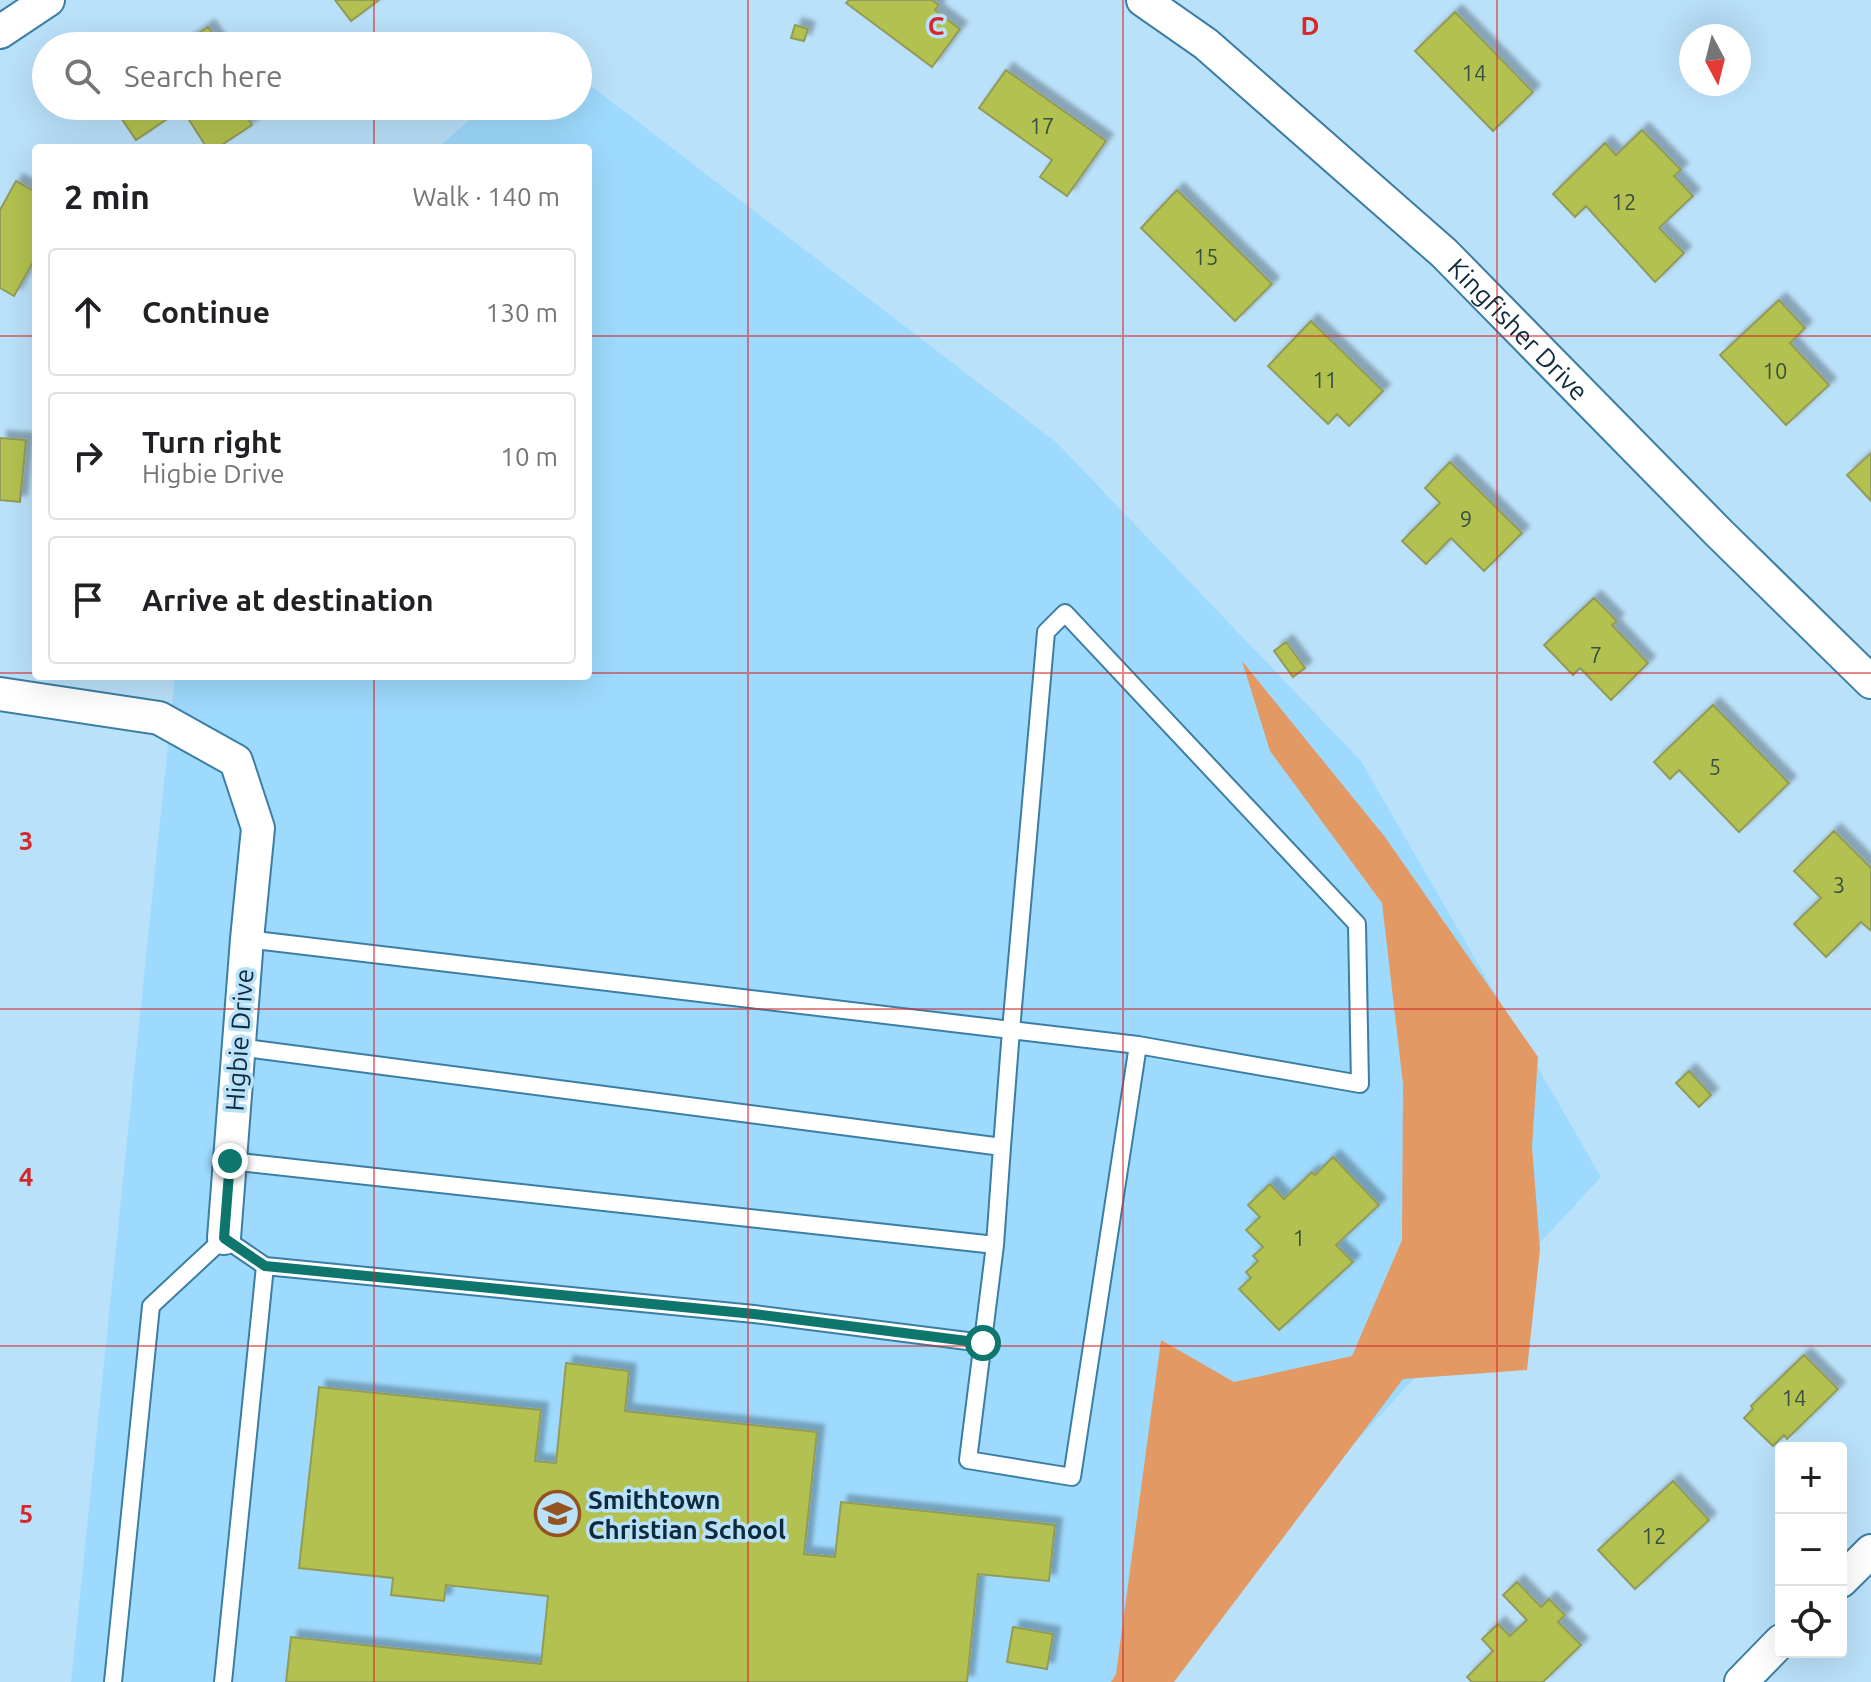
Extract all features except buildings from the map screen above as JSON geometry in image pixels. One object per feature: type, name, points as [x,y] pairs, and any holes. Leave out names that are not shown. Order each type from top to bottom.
[{"type":"street","points":[[0,32],[48,0]]},
{"type":"street","name":"Kingfisher Drive","points":[[1143,0],[1206,44],[1444,253],[1718,532],[1871,682]]},
{"type":"street","name":"Higbie Drive","points":[[0,694],[159,718],[236,761],[258,828],[224,1238]]},
{"type":"street","points":[[1847,1575],[1871,1551]]},
{"type":"street","points":[[1741,1682],[1775,1647]]},
{"type":"lane","points":[[247,939],[1011,1030],[1138,1045],[1360,1084],[1357,924],[1065,613],[1046,632],[1011,1030],[995,1245],[968,1460],[1072,1477],[1138,1045]]},
{"type":"lane","points":[[238,1047],[1002,1147]]},
{"type":"lane","points":[[230,1161],[995,1245]]},
{"type":"lane","points":[[113,1682],[151,1306],[224,1238],[265,1266],[754,1314],[983,1343]]},
{"type":"lane","points":[[223,1682],[265,1266]]},
{"type":"shaded area","points":[[592,87],[1057,443],[1361,761],[1601,1177],[1133,1682],[71,1682],[175,680],[592,680],[592,144],[442,144],[469,120],[592,120]]},
{"type":"shaded area","points":[[1242,661],[1385,837],[1538,1057],[1532,1146],[1540,1249],[1527,1370],[1403,1379],[1174,1682],[1111,1682],[1116,1674],[1161,1340],[1234,1382],[1352,1356],[1402,1240],[1403,1084],[1382,903],[1270,751]]},
{"type":"place","name":"Smithtown Christian School","points":[[557,1514]]},
{"type":"route","points":[[230,1161],[224,1238],[265,1266],[754,1314],[983,1343]]}]
